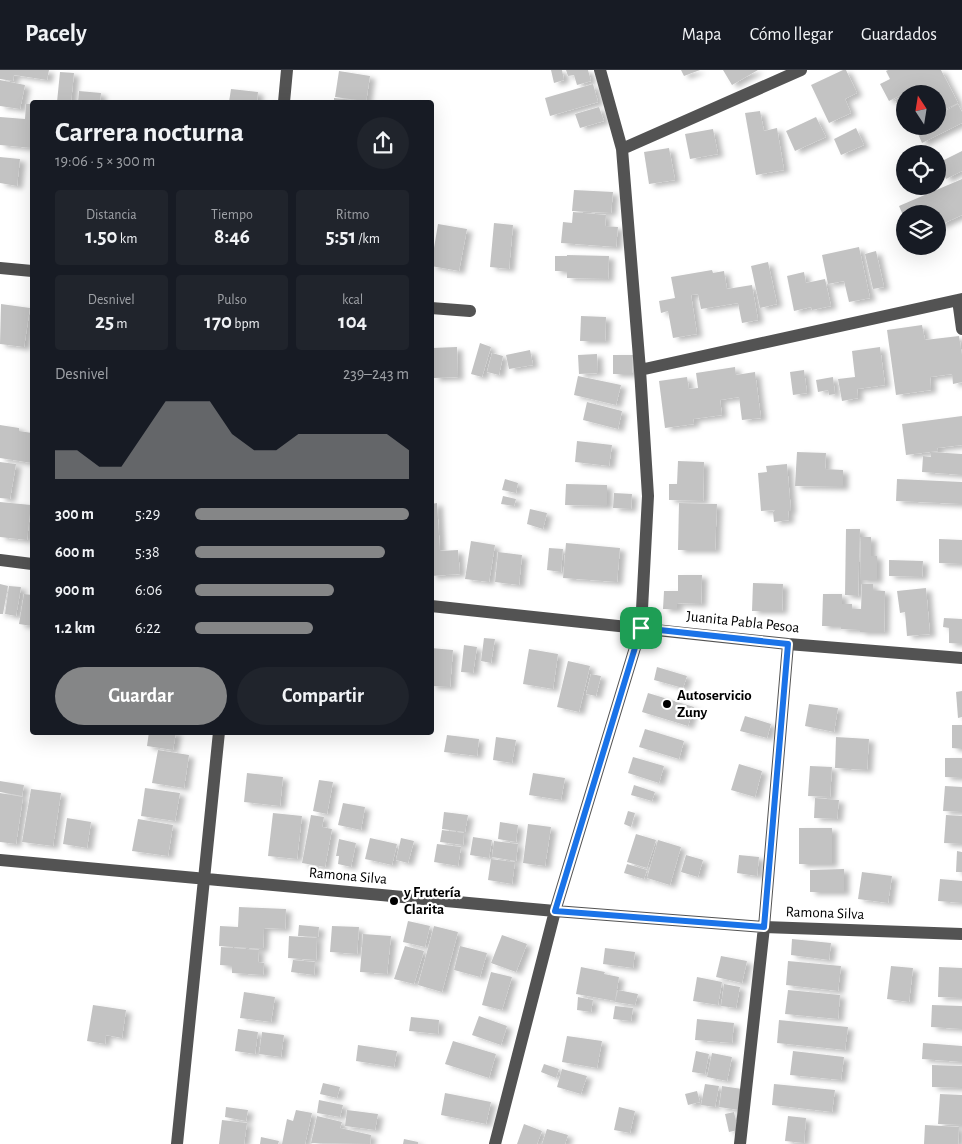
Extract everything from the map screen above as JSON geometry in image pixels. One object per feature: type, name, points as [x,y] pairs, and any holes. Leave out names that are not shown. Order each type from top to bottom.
[{"type":"street","points":[[284,100],[287,70]]},
{"type":"street","points":[[495,1144],[555,911],[641,628],[648,496],[640,370],[622,149],[600,70]]},
{"type":"street","points":[[622,149],[801,70]]},
{"type":"street","points":[[0,268],[30,271]]},
{"type":"street","points":[[640,370],[960,300],[962,329]]},
{"type":"street","points":[[434,308],[470,311]]},
{"type":"street","points":[[0,560],[30,564]]},
{"type":"street","name":"Juanita Pabla Pesoa","points":[[434,606],[788,644],[962,658]]},
{"type":"street","points":[[740,1144],[764,927],[788,644]]},
{"type":"street","points":[[176,1144],[219,735]]},
{"type":"street","name":"Ramona Silva","points":[[0,860],[555,911],[764,927],[962,934]]},
{"type":"building","points":[[0,70],[49,70],[47,80],[14,75],[13,81],[0,79]]},
{"type":"building","points":[[551,70],[562,70],[564,80],[554,83]]},
{"type":"building","points":[[566,70],[588,70],[591,81],[577,85],[574,75],[568,76]]},
{"type":"building","points":[[681,70],[700,70],[684,76]]},
{"type":"building","points":[[723,70],[758,70],[732,85]]},
{"type":"building","points":[[846,70],[857,93],[845,99],[851,113],[829,123],[811,85]]},
{"type":"building","points":[[941,70],[958,103],[946,109],[946,85],[896,85],[896,98],[889,101],[880,84],[890,79],[886,71]]},
{"type":"building","points":[[339,71],[370,76],[366,100],[335,97]]},
{"type":"building","points":[[60,72],[74,73],[71,100],[57,100]]},
{"type":"building","points":[[0,80],[25,85],[20,109],[0,106]]},
{"type":"building","points":[[593,84],[598,102],[550,116],[545,98]]},
{"type":"building","points":[[231,89],[258,92],[257,100],[229,100]]},
{"type":"building","points":[[79,91],[101,93],[100,100],[78,100]]},
{"type":"building","points":[[334,98],[354,100],[334,100]]},
{"type":"building","points":[[26,104],[30,104],[30,148],[0,145],[0,117],[25,119]]},
{"type":"building","points":[[958,104],[962,112],[962,123],[946,131],[946,111]]},
{"type":"building","points":[[599,107],[604,121],[580,128],[575,114]]},
{"type":"building","points":[[760,111],[764,131],[777,128],[784,170],[756,175],[745,113]]},
{"type":"building","points":[[816,117],[826,137],[795,151],[786,131]]},
{"type":"building","points":[[856,128],[864,145],[841,155],[834,139]]},
{"type":"building","points":[[713,129],[718,154],[690,159],[685,134]]},
{"type":"building","points":[[919,135],[938,135],[922,143]]},
{"type":"building","points":[[669,148],[675,180],[649,184],[644,152]]},
{"type":"building","points":[[962,151],[962,171],[946,179],[946,159]]},
{"type":"building","points":[[0,157],[20,159],[17,186],[0,183]]},
{"type":"building","points":[[962,179],[962,215],[946,222],[946,205],[901,205],[925,195],[946,195],[946,186]]},
{"type":"building","points":[[574,190],[613,192],[611,213],[572,211]]},
{"type":"building","points":[[573,212],[606,215],[605,226],[618,227],[616,247],[561,243],[563,222],[572,223]]},
{"type":"building","points":[[494,223],[513,225],[509,269],[490,267]]},
{"type":"building","points":[[438,224],[467,229],[459,271],[434,267],[434,248]]},
{"type":"building","points":[[859,247],[870,298],[849,302],[844,281],[828,284],[822,255]]},
{"type":"building","points":[[876,251],[884,287],[873,289],[865,254]]},
{"type":"building","points":[[555,256],[609,256],[608,279],[567,278],[567,271],[555,271]]},
{"type":"building","points":[[768,262],[777,304],[760,308],[751,266]]},
{"type":"building","points":[[712,270],[713,273],[724,271],[727,289],[752,285],[758,320],[742,323],[738,303],[701,309],[698,294],[691,295],[697,334],[673,338],[668,311],[661,313],[659,301],[675,298],[671,277]]},
{"type":"building","points":[[804,272],[806,283],[825,279],[831,306],[812,310],[811,307],[794,311],[787,276]]},
{"type":"building","points":[[1,304],[30,308],[24,347],[0,344]]},
{"type":"building","points":[[581,316],[606,317],[605,341],[580,341]]},
{"type":"building","points":[[922,325],[925,340],[959,336],[962,355],[962,382],[953,384],[952,374],[930,377],[931,390],[896,395],[887,330]]},
{"type":"building","points":[[480,343],[491,347],[482,377],[471,374]]},
{"type":"building","points":[[457,347],[458,377],[434,378],[434,348]]},
{"type":"building","points":[[880,347],[885,385],[857,389],[858,398],[842,401],[838,379],[855,377],[852,351]]},
{"type":"building","points":[[530,350],[533,365],[509,369],[506,355]]},
{"type":"building","points":[[492,353],[503,356],[499,375],[487,372]]},
{"type":"building","points":[[597,354],[598,373],[579,374],[578,355]]},
{"type":"building","points":[[613,355],[633,355],[632,374],[613,374]]},
{"type":"building","points":[[735,367],[736,375],[755,372],[761,418],[742,420],[739,397],[720,400],[722,415],[693,419],[694,424],[665,428],[659,381],[687,377],[689,389],[698,388],[696,373]]},
{"type":"building","points":[[804,370],[807,393],[793,395],[790,372]]},
{"type":"building","points":[[578,376],[621,385],[616,405],[574,395]]},
{"type":"building","points":[[833,377],[835,394],[829,395],[828,390],[818,392],[816,380]]},
{"type":"building","points":[[587,402],[622,411],[618,429],[583,420]]},
{"type":"building","points":[[962,416],[962,445],[937,448],[938,451],[906,455],[902,424]]},
{"type":"building","points":[[0,425],[19,428],[19,431],[30,433],[30,463],[0,458]]},
{"type":"building","points":[[577,441],[612,445],[609,466],[575,462]]},
{"type":"building","points":[[797,452],[826,453],[825,469],[843,470],[843,487],[795,486]]},
{"type":"building","points":[[931,452],[962,454],[962,475],[922,472],[923,456],[931,457]]},
{"type":"building","points":[[678,461],[704,462],[703,501],[669,500],[669,484],[677,484]]},
{"type":"building","points":[[0,462],[16,464],[10,499],[0,498]]},
{"type":"building","points":[[787,464],[791,511],[788,511],[789,520],[774,522],[773,512],[775,510],[761,511],[758,473],[767,472],[766,466]]},
{"type":"building","points":[[505,479],[518,483],[516,493],[502,490]]},
{"type":"building","points":[[897,479],[962,482],[962,504],[896,501]]},
{"type":"building","points":[[566,484],[607,485],[607,506],[565,505]]},
{"type":"building","points":[[614,493],[632,494],[631,509],[613,508]]},
{"type":"building","points":[[503,496],[516,499],[514,506],[501,504]]},
{"type":"building","points":[[0,502],[30,505],[27,540],[0,537]]},
{"type":"building","points":[[437,503],[440,551],[458,550],[460,574],[434,576],[434,504]]},
{"type":"building","points":[[679,503],[717,504],[715,550],[678,550]]},
{"type":"building","points":[[530,509],[547,513],[543,529],[527,524]]},
{"type":"building","points":[[846,529],[860,529],[858,596],[845,595]]},
{"type":"building","points":[[861,537],[871,537],[871,556],[877,556],[877,580],[860,580]]},
{"type":"building","points":[[939,539],[962,540],[962,564],[939,563]]},
{"type":"building","points":[[471,541],[495,545],[489,582],[465,579]]},
{"type":"building","points":[[566,543],[620,548],[617,582],[563,578]]},
{"type":"building","points":[[549,548],[563,549],[561,572],[547,570]]},
{"type":"building","points":[[498,552],[522,555],[519,585],[495,582]]},
{"type":"building","points":[[889,560],[923,561],[922,577],[889,576]]},
{"type":"building","points":[[678,575],[702,575],[701,604],[677,603],[677,609],[663,609],[664,591],[678,591]]},
{"type":"building","points":[[753,583],[783,584],[782,611],[752,611]]},
{"type":"building","points":[[0,584],[8,586],[3,614],[0,614]]},
{"type":"building","points":[[862,584],[873,584],[873,590],[885,591],[884,632],[860,632],[860,630],[841,629],[841,626],[822,626],[823,594],[842,594],[842,604],[852,604],[852,609],[861,609]]},
{"type":"building","points":[[9,586],[21,587],[16,616],[5,614]]},
{"type":"building","points":[[926,588],[930,634],[907,636],[905,612],[900,613],[897,591]]},
{"type":"building","points":[[24,594],[30,595],[30,626],[19,624]]},
{"type":"building","points":[[944,618],[962,619],[962,644],[949,643],[949,628],[943,627]]},
{"type":"building","points":[[484,638],[495,639],[491,663],[481,661]]},
{"type":"building","points":[[464,645],[477,647],[473,673],[461,672]]},
{"type":"building","points":[[434,648],[453,650],[450,687],[434,686]]},
{"type":"building","points":[[529,649],[558,654],[553,689],[523,684]]},
{"type":"building","points":[[568,661],[590,666],[579,712],[557,707]]},
{"type":"building","points":[[657,667],[687,676],[683,688],[654,680]]},
{"type":"building","points":[[591,674],[601,676],[596,696],[586,694]]},
{"type":"building","points":[[962,691],[962,717],[958,718],[956,692]]},
{"type":"building","points":[[648,693],[694,707],[688,726],[642,712]]},
{"type":"building","points":[[809,704],[838,708],[834,732],[805,726]]},
{"type":"building","points":[[745,716],[771,724],[767,738],[740,731]]},
{"type":"building","points":[[952,725],[962,725],[962,749],[952,748]]},
{"type":"building","points":[[645,729],[684,741],[679,759],[639,747]]},
{"type":"building","points":[[149,735],[176,735],[173,750],[147,746]]},
{"type":"building","points":[[447,735],[479,739],[477,756],[444,752]]},
{"type":"building","points":[[496,737],[516,740],[512,763],[493,760]]},
{"type":"building","points":[[836,737],[869,739],[867,770],[835,768]]},
{"type":"building","points":[[158,750],[189,755],[184,788],[152,783]]},
{"type":"building","points":[[633,757],[664,766],[659,783],[628,773]]},
{"type":"building","points":[[945,758],[962,758],[962,778],[945,777]]},
{"type":"building","points":[[739,764],[762,771],[755,797],[731,790]]},
{"type":"building","points":[[810,766],[832,767],[830,797],[808,796]]},
{"type":"building","points":[[247,773],[283,777],[280,806],[244,802]]},
{"type":"building","points":[[533,773],[565,778],[561,800],[529,795]]},
{"type":"building","points":[[319,780],[333,782],[327,814],[313,811]]},
{"type":"building","points":[[0,781],[24,785],[22,796],[0,792]]},
{"type":"building","points":[[634,785],[655,792],[652,801],[631,795]]},
{"type":"building","points":[[945,786],[962,787],[962,812],[943,811]]},
{"type":"building","points":[[145,788],[180,793],[175,821],[141,816]]},
{"type":"building","points":[[31,789],[61,793],[53,846],[22,842]]},
{"type":"building","points":[[0,793],[23,797],[16,844],[0,842]]},
{"type":"building","points":[[815,798],[839,800],[837,819],[814,818]]},
{"type":"building","points":[[343,803],[365,807],[361,830],[338,825]]},
{"type":"building","points":[[628,811],[635,813],[631,827],[624,824]]},
{"type":"building","points":[[444,812],[468,815],[465,832],[442,829]]},
{"type":"building","points":[[273,813],[302,816],[297,859],[268,856]]},
{"type":"building","points":[[311,815],[324,817],[322,827],[332,829],[325,867],[302,863]]},
{"type":"building","points":[[946,815],[962,816],[962,844],[944,843]]},
{"type":"building","points":[[67,818],[91,822],[87,848],[63,844]]},
{"type":"building","points":[[138,819],[173,825],[168,856],[132,851]]},
{"type":"building","points":[[500,822],[518,825],[516,842],[498,839]]},
{"type":"building","points":[[528,824],[551,827],[545,866],[523,863]]},
{"type":"building","points":[[799,828],[832,828],[832,864],[799,864]]},
{"type":"building","points":[[442,830],[464,833],[463,845],[440,842]]},
{"type":"building","points":[[636,834],[656,840],[647,868],[627,862]]},
{"type":"building","points":[[473,837],[492,840],[489,858],[470,855]]},
{"type":"building","points":[[370,838],[397,844],[392,865],[365,859]]},
{"type":"building","points":[[401,838],[414,841],[408,863],[396,860]]},
{"type":"building","points":[[339,839],[356,843],[351,867],[338,864],[339,856],[336,856]]},
{"type":"building","points":[[658,840],[681,847],[670,885],[647,878]]},
{"type":"building","points":[[494,841],[518,844],[516,861],[492,857]]},
{"type":"building","points":[[437,844],[461,847],[458,866],[434,862]]},
{"type":"building","points":[[957,851],[962,852],[962,872],[956,872]]},
{"type":"building","points":[[686,855],[703,860],[698,877],[681,872]]},
{"type":"building","points":[[739,855],[759,857],[757,876],[737,873]]},
{"type":"building","points":[[491,859],[515,862],[512,884],[488,880]]},
{"type":"building","points":[[627,864],[647,870],[644,879],[624,873]]},
{"type":"building","points":[[844,869],[844,892],[810,892],[810,870]]},
{"type":"building","points":[[862,872],[892,876],[888,903],[858,899]]},
{"type":"building","points":[[940,879],[962,881],[962,903],[938,901]]},
{"type":"building","points":[[239,907],[286,909],[285,929],[264,928],[263,949],[219,946],[220,926],[238,927]]},
{"type":"building","points":[[408,921],[430,926],[425,947],[403,942]]},
{"type":"building","points":[[299,925],[319,927],[318,937],[298,936]]},
{"type":"building","points":[[332,926],[359,927],[357,954],[330,952]]},
{"type":"building","points":[[434,926],[458,932],[442,992],[418,985]]},
{"type":"building","points":[[363,934],[391,936],[387,974],[360,972]]},
{"type":"building","points":[[502,935],[527,944],[516,972],[491,963]]},
{"type":"building","points":[[289,936],[317,938],[316,960],[288,958]]},
{"type":"building","points":[[792,939],[831,943],[829,960],[791,955]]},
{"type":"building","points":[[405,946],[424,951],[414,984],[394,979]]},
{"type":"building","points":[[460,946],[487,953],[480,977],[454,970]]},
{"type":"building","points":[[221,947],[259,950],[258,962],[264,963],[263,975],[232,973],[232,966],[220,965]]},
{"type":"building","points":[[605,948],[635,952],[633,968],[603,964]]},
{"type":"building","points":[[721,956],[747,961],[742,983],[716,977]]},
{"type":"building","points":[[293,960],[315,962],[314,975],[291,972]]},
{"type":"building","points":[[788,961],[841,966],[838,991],[786,985]]},
{"type":"building","points":[[891,966],[913,968],[909,1002],[887,999]]},
{"type":"building","points":[[581,967],[619,977],[615,1001],[576,994]]},
{"type":"building","points":[[939,967],[962,968],[962,998],[938,997]]},
{"type":"building","points":[[491,972],[512,977],[502,1010],[482,1005]]},
{"type":"building","points":[[697,977],[722,982],[718,1005],[693,1001]]},
{"type":"building","points":[[724,984],[740,987],[736,1008],[721,1006]]},
{"type":"building","points":[[618,990],[638,994],[635,1005],[615,1002]]},
{"type":"building","points":[[788,990],[840,995],[838,1019],[785,1014]]},
{"type":"building","points":[[244,992],[275,997],[271,1022],[240,1018]]},
{"type":"building","points":[[578,997],[593,1000],[591,1012],[577,1010]]},
{"type":"building","points":[[93,1005],[126,1010],[122,1038],[106,1035],[105,1044],[87,1041]]},
{"type":"building","points":[[932,1005],[962,1006],[962,1029],[931,1027]]},
{"type":"building","points":[[615,1006],[633,1008],[631,1021],[613,1019]]},
{"type":"building","points":[[479,1016],[507,1026],[501,1045],[472,1035]]},
{"type":"building","points":[[411,1017],[439,1020],[438,1034],[409,1031]]},
{"type":"building","points":[[697,1019],[734,1023],[732,1043],[695,1040]]},
{"type":"building","points":[[779,1020],[848,1027],[845,1050],[777,1043]]},
{"type":"building","points":[[238,1029],[258,1032],[255,1054],[235,1051]]},
{"type":"building","points":[[262,1032],[284,1035],[281,1057],[259,1054]]},
{"type":"building","points":[[567,1036],[602,1041],[597,1068],[562,1062]]},
{"type":"building","points":[[453,1041],[496,1054],[489,1078],[445,1064]]},
{"type":"building","points":[[923,1043],[962,1046],[962,1062],[922,1059]]},
{"type":"building","points":[[358,1045],[397,1051],[394,1067],[356,1061]]},
{"type":"building","points":[[696,1051],[709,1054],[705,1074],[692,1072]]},
{"type":"building","points":[[793,1051],[844,1057],[841,1080],[790,1075]]},
{"type":"building","points":[[712,1053],[732,1057],[727,1081],[707,1077]]},
{"type":"building","points":[[544,1064],[559,1069],[556,1078],[541,1072]]},
{"type":"building","points":[[932,1065],[962,1066],[962,1088],[932,1087]]},
{"type":"building","points":[[562,1069],[587,1076],[581,1094],[557,1087]]},
{"type":"building","points":[[323,1083],[340,1087],[337,1098],[320,1094]]},
{"type":"building","points":[[705,1084],[719,1086],[715,1107],[701,1105]]},
{"type":"building","points":[[774,1084],[835,1090],[832,1112],[772,1105]]},
{"type":"building","points":[[722,1086],[742,1089],[739,1110],[719,1107]]},
{"type":"building","points":[[697,1091],[700,1102],[688,1105],[685,1094]]},
{"type":"building","points":[[445,1093],[491,1102],[486,1124],[441,1115]]},
{"type":"building","points":[[940,1094],[962,1095],[962,1125],[938,1124]]},
{"type":"building","points":[[319,1100],[343,1105],[340,1117],[317,1113]]},
{"type":"building","points":[[226,1107],[248,1110],[246,1121],[225,1117]]},
{"type":"building","points":[[619,1107],[635,1111],[630,1133],[614,1130]]},
{"type":"building","points":[[296,1110],[312,1113],[305,1144],[282,1144],[287,1119],[293,1121]]},
{"type":"building","points":[[347,1110],[378,1114],[375,1130],[345,1126]]},
{"type":"building","points":[[734,1112],[738,1130],[729,1132],[725,1114]]},
{"type":"building","points":[[317,1116],[342,1122],[340,1128],[371,1135],[370,1144],[311,1143]]},
{"type":"building","points":[[788,1116],[806,1118],[804,1143],[785,1141]]},
{"type":"building","points":[[222,1120],[247,1123],[244,1144],[219,1144]]},
{"type":"building","points":[[524,1124],[542,1131],[537,1144],[517,1144]]},
{"type":"building","points":[[925,1125],[959,1127],[958,1144],[924,1144]]},
{"type":"building","points":[[547,1129],[568,1135],[565,1144],[542,1144]]},
{"type":"building","points":[[261,1137],[279,1141],[278,1144],[260,1144]]},
{"type":"building","points":[[404,1139],[418,1142],[418,1144],[403,1144]]},
{"type":"place","name":"Autoservicio Zuny","points":[[667,704]]},
{"type":"place","name":"y Frutería Clarita","points":[[394,901]]},
{"type":"route","points":[[641,628],[788,644],[764,927],[555,911],[641,628]]}]
